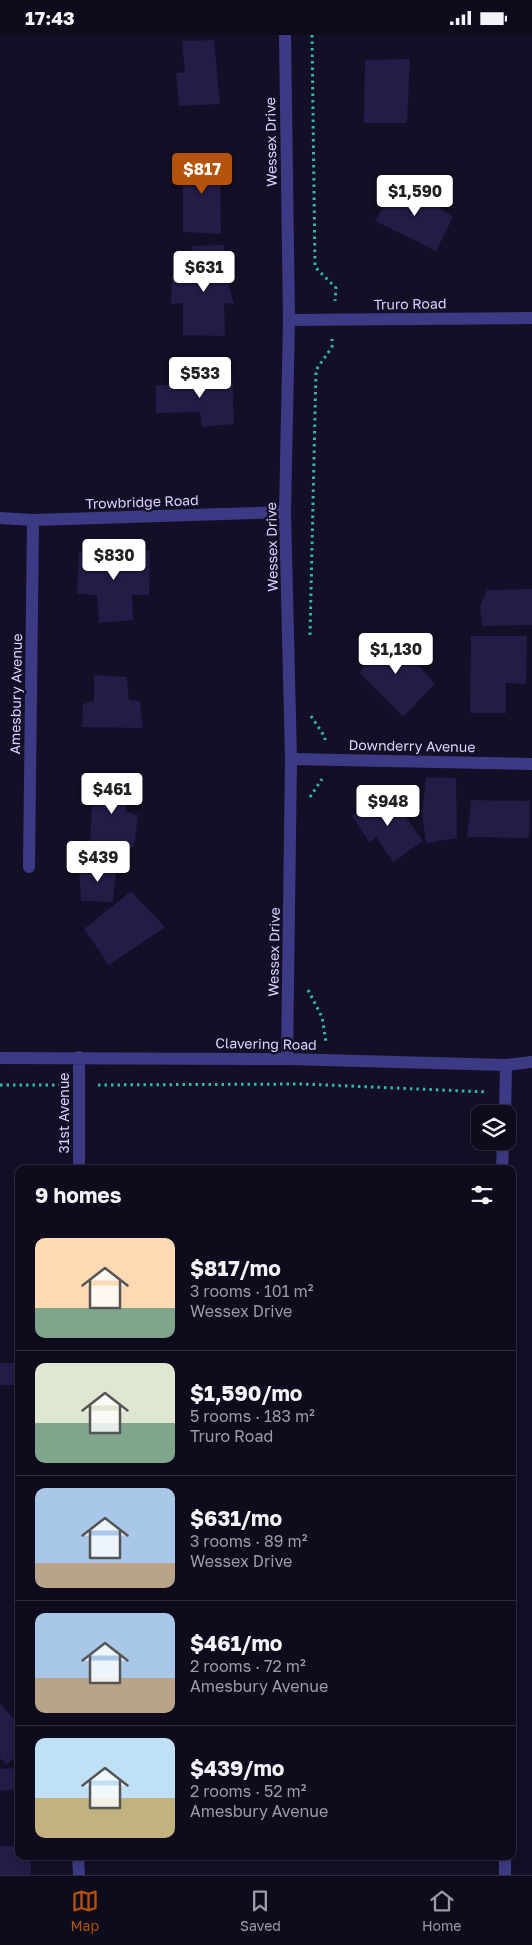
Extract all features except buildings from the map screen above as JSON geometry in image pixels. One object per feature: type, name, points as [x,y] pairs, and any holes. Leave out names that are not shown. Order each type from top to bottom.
[{"type":"street","name":"Wessex Drive","points":[[285,35],[289,320],[285,512],[292,759],[287,1059]]},
{"type":"street","name":"Truro Road","points":[[289,320],[532,318]]},
{"type":"street","name":"Trowbridge Road","points":[[0,519],[33,520],[285,512]]},
{"type":"street","name":"Amesbury Avenue","points":[[29,867],[33,520]]},
{"type":"street","name":"Downderry Avenue","points":[[292,759],[532,764]]},
{"type":"street","name":"31st Avenue","points":[[79,1057],[79,1165]]},
{"type":"street","name":"Clavering Road","points":[[0,1058],[287,1059],[506,1065],[532,1063]]},
{"type":"street","points":[[504,1105],[506,1065]]},
{"type":"street","points":[[502,1165],[503,1150]]},
{"type":"street","points":[[78,1860],[79,1875]]},
{"type":"street","points":[[505,1860],[506,1875]]},
{"type":"path","points":[[310,643],[316,370],[332,347],[336,288],[315,267],[312,35]]},
{"type":"path","points":[[308,711],[325,737],[322,778],[309,799]]},
{"type":"path","points":[[308,989],[322,1017],[329,1060]]},
{"type":"path","points":[[0,1085],[303,1083],[505,1093]]}]
